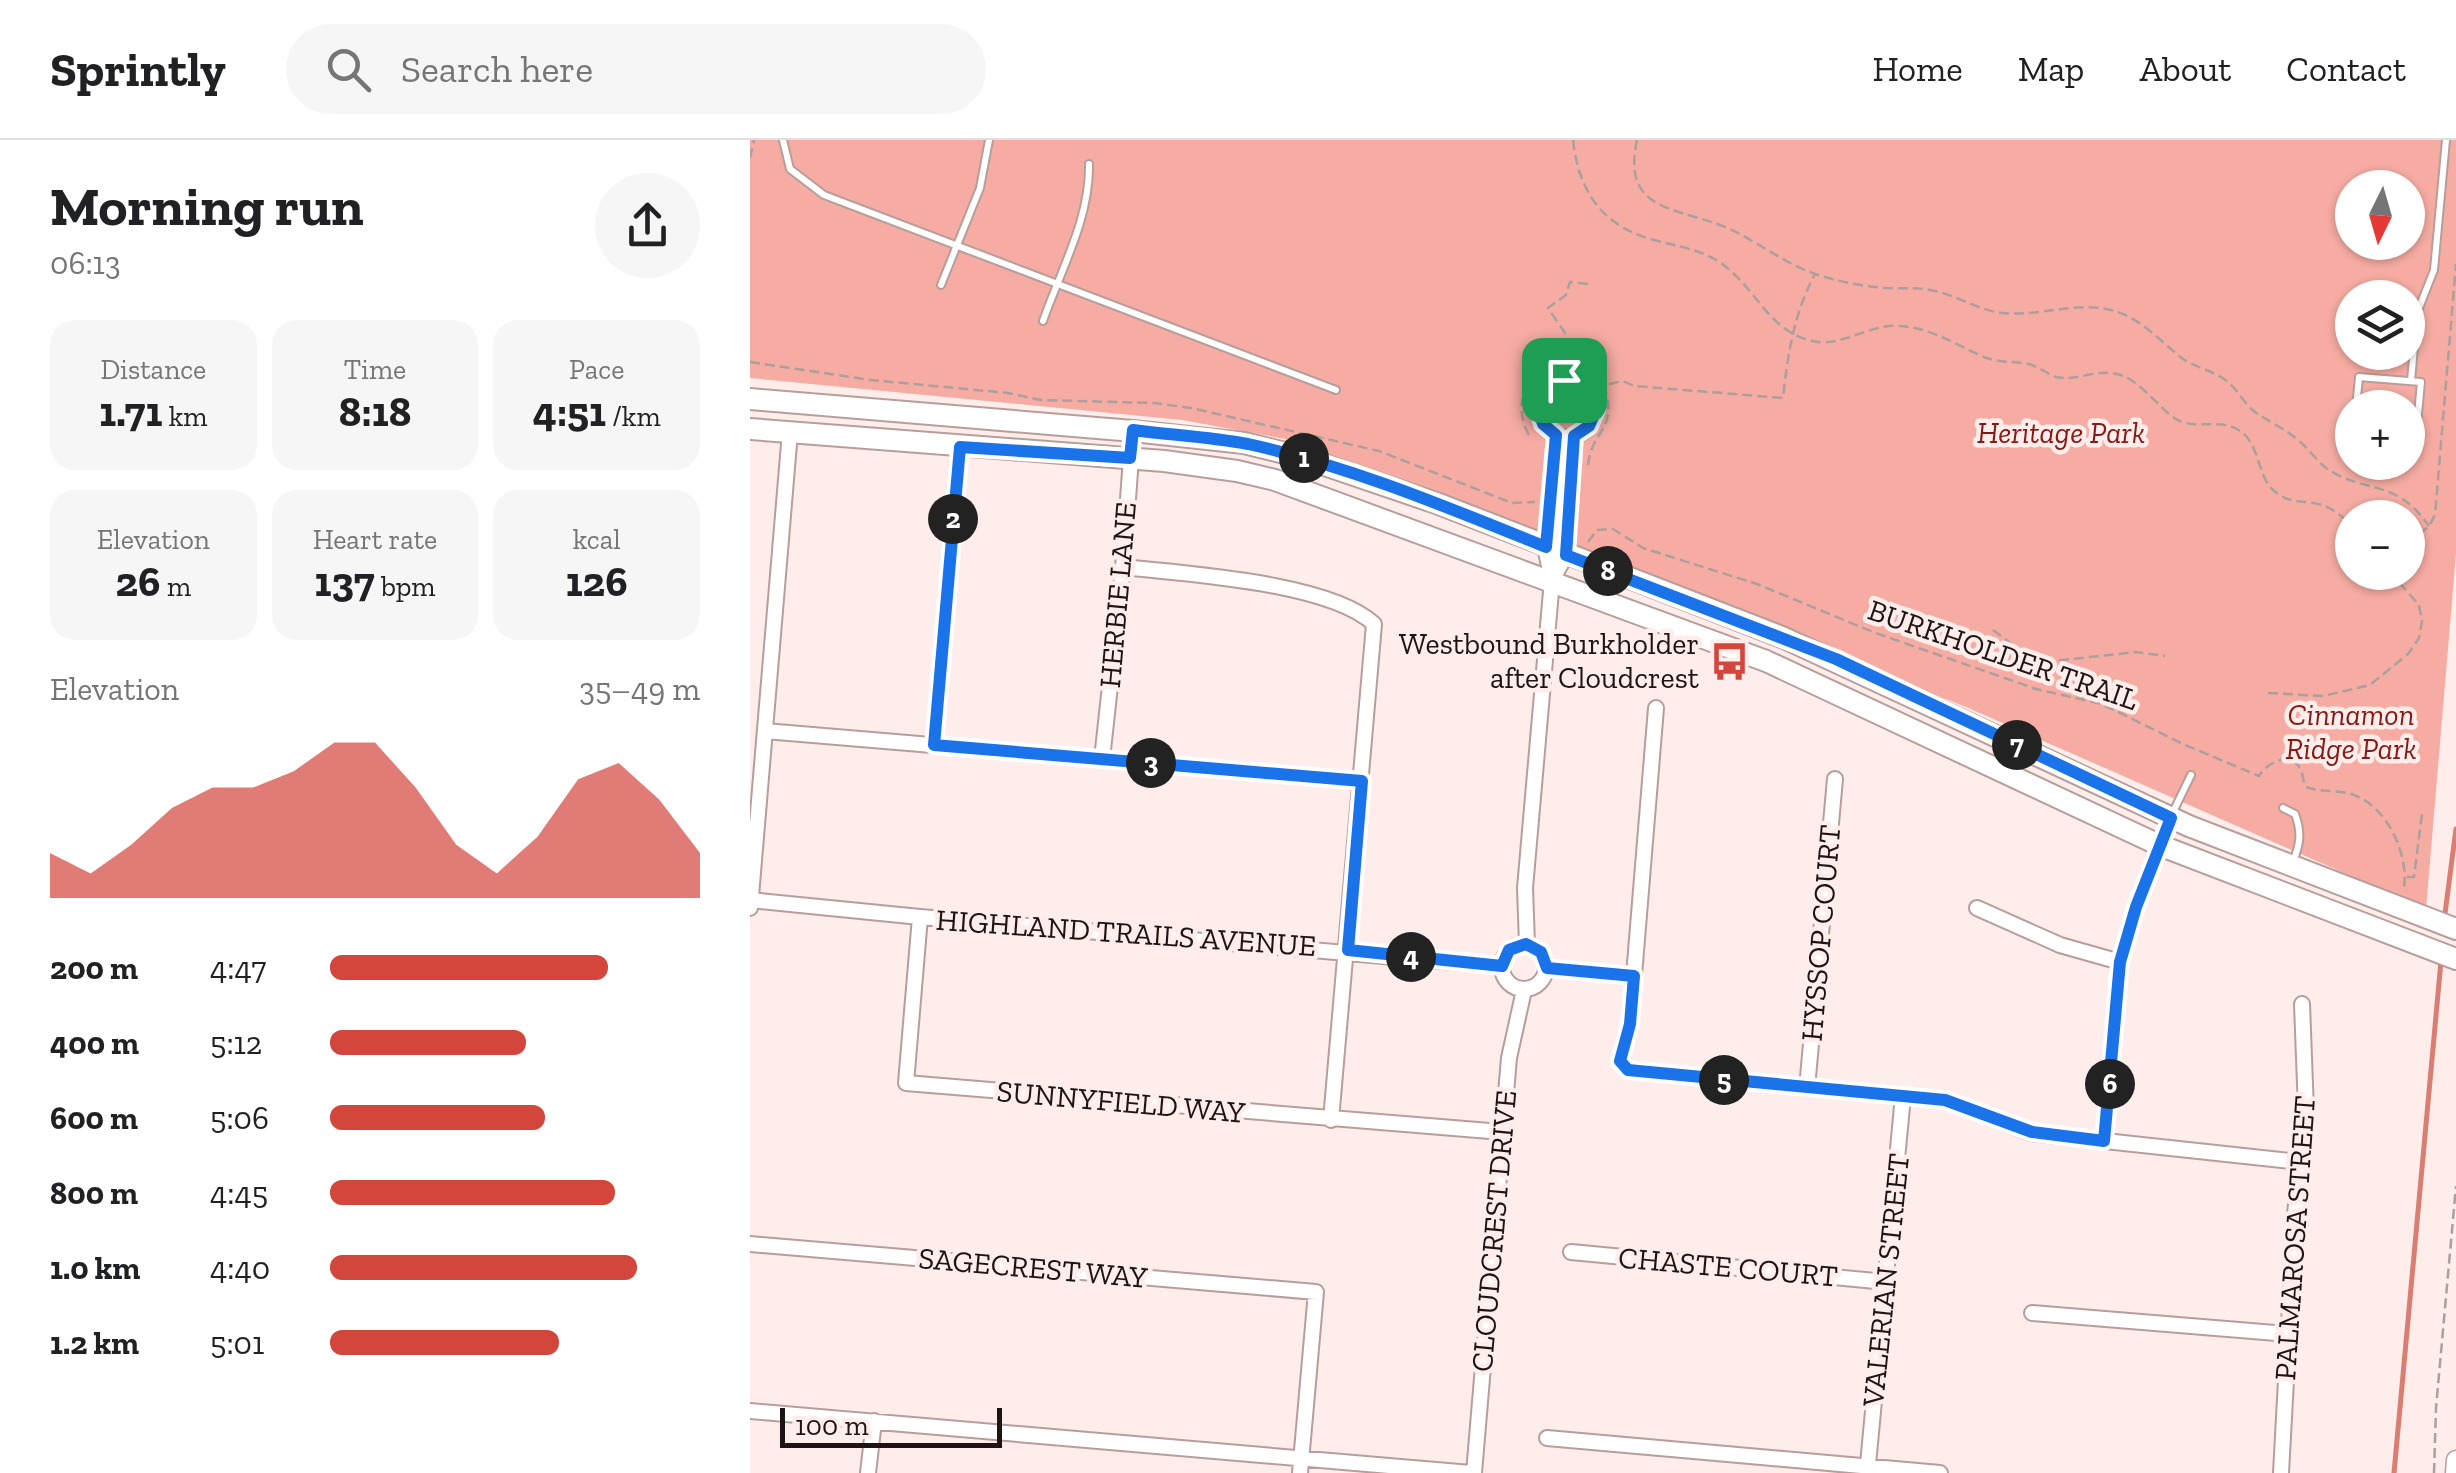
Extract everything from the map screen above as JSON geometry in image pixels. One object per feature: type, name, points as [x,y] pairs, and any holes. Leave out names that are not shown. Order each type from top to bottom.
[{"type":"main road","points":[[750,399],[1133,430],[1244,444],[1301,457],[1439,504],[1836,659],[2171,818],[2456,929]]},
{"type":"main road","points":[[750,430],[1199,464],[1275,480],[1552,580],[1822,684],[2159,845],[2456,959]]},
{"type":"street","points":[[1572,380],[1586,388],[1596,410],[1589,426],[1574,436],[1556,435],[1543,424],[1539,400],[1548,387],[1572,380]]},
{"type":"street","name":"HERBIE LANE","points":[[1102,759],[1133,430]]},
{"type":"street","points":[[750,909],[790,432]]},
{"type":"street","points":[[1526,944],[1526,888],[1552,580],[1546,547],[1556,435]]},
{"type":"street","points":[[1552,580],[1566,555],[1574,436]]},
{"type":"street","points":[[934,745],[960,447]]},
{"type":"street","points":[[1123,567],[1243,580],[1346,607],[1363,613],[1374,624],[1331,1120]]},
{"type":"street","points":[[1656,708],[1630,1024],[1620,1061],[1628,1070],[1945,1100],[2032,1132],[2300,1162]]},
{"type":"street","points":[[765,731],[1362,781]]},
{"type":"street","name":"HYSSOP COURT","points":[[1806,1088],[1835,778]]},
{"type":"street","points":[[2104,1141],[2120,962],[2171,818]]},
{"type":"street","name":"HIGHLAND TRAILS AVENUE","points":[[750,900],[1502,966]]},
{"type":"street","points":[[1977,908],[2060,946],[2120,962]]},
{"type":"street","name":"SUNNYFIELD WAY","points":[[920,917],[906,1083],[1502,1132]]},
{"type":"street","points":[[1526,944],[1541,952],[1547,968],[1544,979],[1524,990],[1508,982],[1502,966],[1509,950],[1526,944]]},
{"type":"street","points":[[1547,968],[1634,976]]},
{"type":"street","name":"CLOUDCREST DRIVE","points":[[1472,1473],[1509,1058],[1524,990]]},
{"type":"street","name":"PALMAROSA STREET","points":[[2281,1473],[2306,1111],[2302,1004]]},
{"type":"street","name":"VALERIAN STREET","points":[[1868,1464],[1904,1096]]},
{"type":"street","name":"SAGECREST WAY","points":[[750,1244],[1316,1292],[1300,1466]]},
{"type":"street","name":"CHASTE COURT","points":[[1571,1252],[1886,1282]]},
{"type":"street","points":[[2032,1313],[2289,1334]]},
{"type":"street","points":[[750,1411],[1300,1466],[1472,1473]]},
{"type":"street","points":[[868,1473],[874,1422]]},
{"type":"street","points":[[1546,1438],[1940,1473]]},
{"type":"street","points":[[2455,1473],[2456,1460]]},
{"type":"lane","points":[[782,140],[790,168],[824,194],[1336,390]]},
{"type":"lane","points":[[941,284],[980,188],[989,140]]},
{"type":"lane","points":[[2411,381],[2417,313],[2434,270],[2446,140]]},
{"type":"lane","points":[[1043,321],[1085,213],[1089,164]]},
{"type":"lane","points":[[2357,390],[2358,377],[2421,382],[2420,390]]},
{"type":"lane","points":[[2171,818],[2191,774]]},
{"type":"lane","points":[[2282,808],[2294,814],[2300,827],[2301,841],[2292,866]]},
{"type":"path","points":[[750,158],[754,140]]},
{"type":"path","points":[[1573,140],[1578,176],[1610,219],[1626,230],[1659,242],[1702,252],[1733,273],[1790,334],[1815,342],[1896,325],[1922,328],[1986,358],[2006,364],[2025,363],[2056,377],[2099,371],[2125,376],[2154,397],[2173,418],[2184,423],[2226,423],[2238,429],[2256,453],[2265,482],[2278,495],[2335,512]]},
{"type":"path","points":[[1637,140],[1632,161],[1635,177],[1648,198],[1666,210],[1720,224],[1781,260],[1815,274],[1885,288],[1927,289],[1998,312],[2026,314],[2088,308],[2128,316],[2149,328],[2186,360],[2230,383],[2252,410],[2299,441],[2323,466],[2405,498],[2429,526]]},
{"type":"path","points":[[2425,530],[2434,516],[2456,264]]},
{"type":"path","points":[[1604,386],[1623,381],[1634,386],[1782,398],[1790,334],[1815,274]]},
{"type":"path","points":[[1580,366],[1581,356],[1570,348],[1548,308],[1566,295],[1570,282],[1589,284]]},
{"type":"path","points":[[1559,365],[1560,354],[1570,348]]},
{"type":"path","points":[[1559,365],[1571,372],[1580,366]]},
{"type":"path","points":[[1528,435],[1520,414],[1526,386],[1540,372],[1559,365]]},
{"type":"path","points":[[1580,366],[1604,386],[1609,403],[1608,422],[1590,448],[1587,473]]},
{"type":"path","points":[[1424,474],[1426,468]]},
{"type":"path","name":"BURKHOLDER TRAIL","points":[[1584,542],[1597,530],[1613,530],[1643,548],[1757,584],[1874,632],[2036,689],[2102,704],[2259,776],[2266,765],[2286,760],[2300,769],[2306,787],[2354,795],[2383,816],[2396,840],[2405,878],[2403,892]]},
{"type":"path","points":[[2268,692],[2323,696],[2370,685],[2408,654],[2419,638],[2419,605],[2406,590]]},
{"type":"path","points":[[1993,630],[2022,652],[2053,662],[2136,652],[2165,656]]},
{"type":"path","points":[[2405,878],[2414,876],[2422,814]]},
{"type":"path","points":[[2434,1473],[2456,1186]]},
{"type":"green space","name":"Heritage Park","points":[[750,140],[2456,140],[2456,554],[2426,909],[1966,707],[1291,440],[1182,420],[750,378]]},
{"type":"waterway","points":[[2444,921],[2456,829]]},
{"type":"waterway","points":[[2394,1473],[2441,961]]},
{"type":"place","name":"Westbound Burkholder after Cloudcrest","points":[[1729,661]]},
{"type":"route","points":[[1564,380],[1586,388],[1596,410],[1589,426],[1574,436],[1566,555],[1836,659],[2171,818],[2136,907],[2120,962],[2104,1141],[2032,1132],[1945,1100],[1628,1070],[1620,1061],[1630,1024],[1634,976],[1547,968],[1541,952],[1526,944],[1509,950],[1502,966],[1348,950],[1362,781],[934,745],[960,447],[1130,458],[1133,430],[1244,444],[1301,457],[1378,482],[1546,547],[1556,435],[1543,424],[1538,408],[1548,387],[1564,380]]},
{"type":"park label","name":"Cinnamon Ridge Park","points":[[2351,732]]}]
